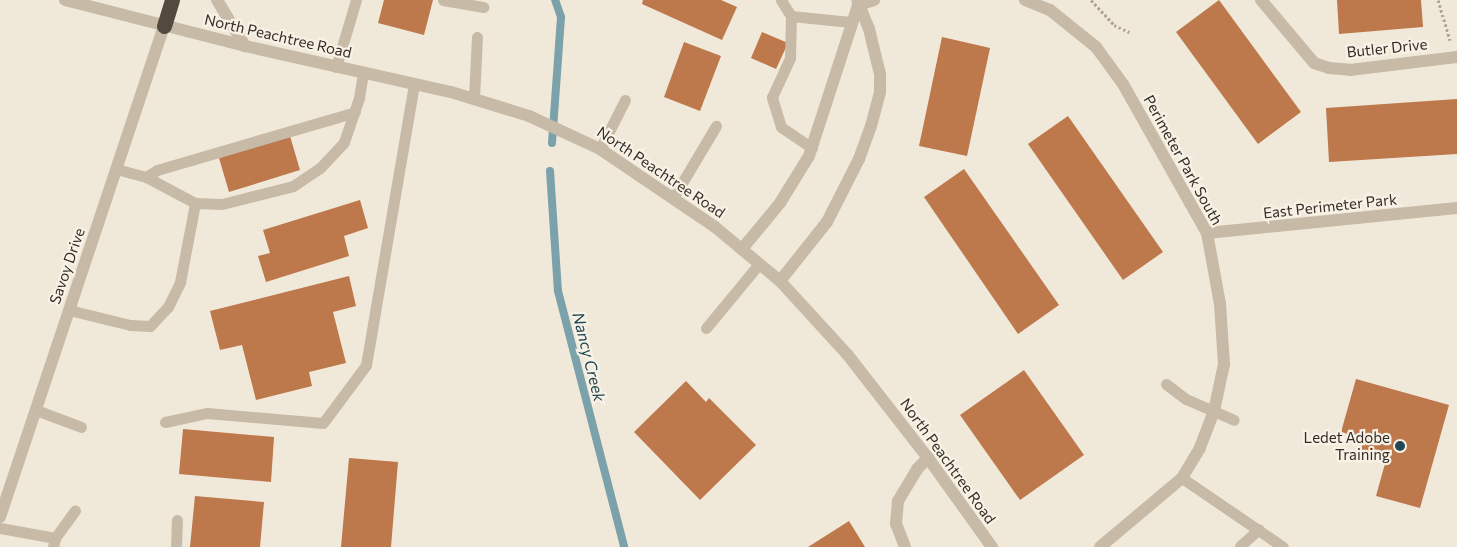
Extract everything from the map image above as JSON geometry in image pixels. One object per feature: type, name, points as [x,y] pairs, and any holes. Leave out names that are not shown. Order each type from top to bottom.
[{"type":"highway","points":[[164,26],[172,0]]},
{"type":"street","name":"North Peachtree Road","points":[[65,0],[245,46],[474,98],[538,120],[600,149],[673,198],[780,281],[847,354],[928,458],[992,547]]},
{"type":"street","points":[[217,0],[245,46]]},
{"type":"street","points":[[857,2],[874,0]]},
{"type":"street","name":"Perimeter Park South","points":[[1025,0],[1050,10],[1096,47],[1123,84],[1207,233],[1220,304],[1224,364],[1214,411],[1200,448],[1182,478],[1100,547]]},
{"type":"street","name":"Butler Drive","points":[[1261,0],[1314,63],[1321,66],[1350,70],[1454,51]]},
{"type":"street","points":[[742,250],[796,181],[812,148],[823,121],[838,58],[857,2]]},
{"type":"street","points":[[780,281],[827,222],[859,159],[871,126],[880,92],[880,74],[869,29],[857,2]]},
{"type":"street","name":"Savoy Drive","points":[[0,517],[164,26]]},
{"type":"street","name":"East Perimeter Park","points":[[1207,233],[1457,208]]},
{"type":"street","points":[[905,547],[896,524],[898,501],[928,458]]},
{"type":"lane","points":[[336,67],[356,0]]},
{"type":"lane","points":[[443,0],[483,8]]},
{"type":"lane","points":[[781,0],[791,16],[790,58],[772,97],[781,127],[812,148]]},
{"type":"lane","points":[[791,16],[851,22]]},
{"type":"lane","points":[[474,98],[477,36]]},
{"type":"lane","points":[[116,170],[146,177],[195,203],[222,204],[293,186],[320,168],[344,142],[355,112],[363,73]]},
{"type":"lane","points":[[165,422],[207,413],[323,423],[366,366],[414,85]]},
{"type":"lane","points":[[600,149],[625,100]]},
{"type":"lane","points":[[146,177],[157,170],[355,112]]},
{"type":"lane","points":[[673,198],[716,126]]},
{"type":"lane","points":[[69,310],[130,326],[150,326],[168,307],[180,282],[195,203]]},
{"type":"lane","points":[[706,328],[759,264]]},
{"type":"lane","points":[[1166,384],[1186,398],[1234,420]]},
{"type":"lane","points":[[36,410],[81,427]]},
{"type":"lane","points":[[1182,478],[1283,547]]},
{"type":"lane","points":[[0,528],[54,542],[75,510]]},
{"type":"lane","points":[[176,547],[177,520]]},
{"type":"lane","points":[[1240,546],[1259,529]]},
{"type":"path","points":[[1091,0],[1114,26],[1129,32]]},
{"type":"path","points":[[1438,0],[1454,51]]},
{"type":"building","points":[[384,0],[433,0],[424,35],[378,23]]},
{"type":"building","points":[[643,0],[721,0],[737,7],[722,40],[642,4]]},
{"type":"building","points":[[1219,0],[1301,112],[1258,144],[1176,32]]},
{"type":"building","points":[[1337,0],[1421,0],[1423,27],[1339,34]]},
{"type":"building","points":[[762,32],[788,43],[776,69],[751,58]]},
{"type":"building","points":[[942,37],[990,48],[967,156],[919,146]]},
{"type":"building","points":[[684,42],[721,56],[700,111],[664,97]]},
{"type":"building","points":[[1457,99],[1457,154],[1329,162],[1326,108]]},
{"type":"building","points":[[1068,116],[1163,252],[1123,280],[1028,144]]},
{"type":"building","points":[[290,136],[300,170],[229,192],[219,158]]},
{"type":"building","points":[[964,169],[1059,305],[1018,334],[924,197]]},
{"type":"building","points":[[360,200],[368,228],[344,236],[349,256],[266,282],[258,256],[270,253],[263,230]]},
{"type":"building","points":[[349,276],[356,306],[333,312],[346,363],[309,372],[312,386],[256,400],[242,345],[220,350],[210,311]]},
{"type":"building","points":[[1024,370],[1084,455],[1020,500],[960,415]]},
{"type":"building","name":"Ledet Adobe Training","points":[[1356,379],[1449,405],[1420,508],[1376,496],[1386,460],[1360,453],[1364,439],[1341,432]]},
{"type":"building","points":[[686,381],[706,402],[709,398],[756,445],[700,500],[634,432]]},
{"type":"building","points":[[183,429],[274,437],[271,482],[179,474]]},
{"type":"building","points":[[349,458],[398,462],[391,547],[341,547]]},
{"type":"building","points":[[195,496],[264,502],[260,547],[190,547]]},
{"type":"building","points":[[849,521],[865,547],[808,547]]},
{"type":"waterway","name":"Nancy Creek","points":[[552,143],[561,17],[555,0]]},
{"type":"waterway","name":"Nancy Creek","points":[[550,171],[558,291],[624,547]]},
{"type":"place","name":"Ledet Adobe Training","points":[[1400,446]]}]
